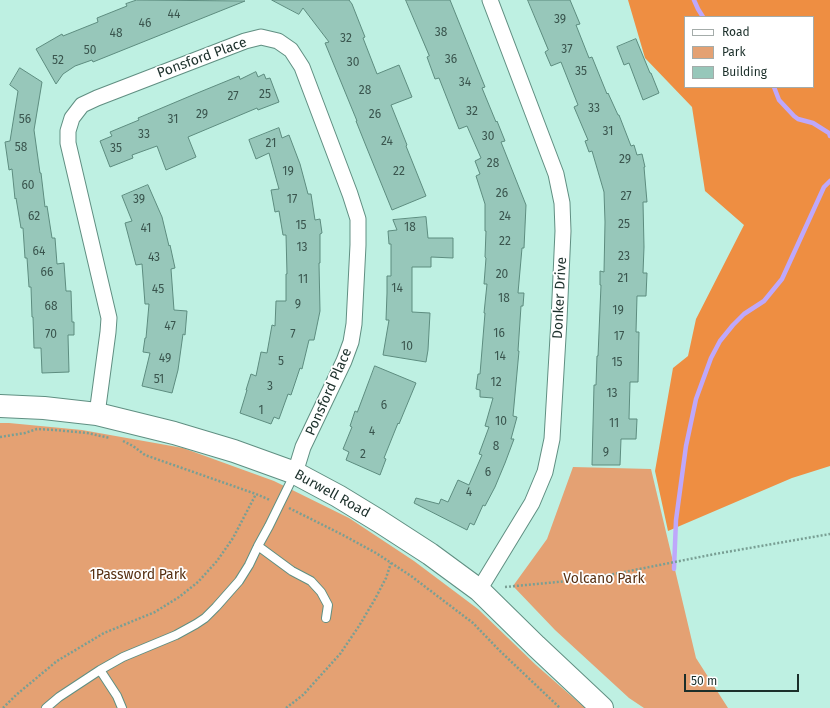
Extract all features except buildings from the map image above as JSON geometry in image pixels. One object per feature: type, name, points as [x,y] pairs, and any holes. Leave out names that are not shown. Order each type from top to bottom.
[{"type":"main road","name":"Burwell Road","points":[[0,406],[44,408],[97,414],[234,450],[295,473],[338,496],[392,529],[430,554],[479,590],[602,708]]},
{"type":"street","name":"Donker Drive","points":[[479,590],[532,504],[545,472],[552,439],[563,231],[562,203],[556,174],[490,0]]},
{"type":"street","name":"Ponsford Place","points":[[97,414],[109,318],[68,144],[68,131],[72,118],[82,105],[245,41],[261,37],[278,41],[291,50],[302,67],[350,194],[358,220],[354,324],[351,342],[303,447],[295,473]]},
{"type":"lane","points":[[46,708],[59,697],[100,670],[123,657],[176,636],[205,618],[239,581],[249,565],[295,473]]},
{"type":"lane","points":[[258,546],[292,571],[311,581],[321,592],[328,604],[326,618]]},
{"type":"lane","points":[[100,670],[114,691],[122,708]]},
{"type":"path","points":[[0,437],[26,433],[37,429],[87,434],[116,439]]},
{"type":"path","points":[[121,440],[133,446],[144,455],[256,494],[295,510],[376,552],[411,576],[473,623],[560,708]]},
{"type":"path","points":[[3,708],[57,660],[104,633],[155,612],[179,597],[198,582],[233,538],[256,494]]},
{"type":"path","points":[[504,587],[589,579],[715,554],[830,534]]},
{"type":"path","points":[[286,708],[303,695],[340,654],[375,599],[386,578],[391,563]]},
{"type":"green space","name":"1Password Park","points":[[0,423],[82,430],[183,448],[274,481],[349,518],[414,561],[478,609],[536,665],[585,708],[0,708]]},
{"type":"green space","name":"Volcano Park","points":[[573,467],[651,469],[696,658],[728,708],[644,708],[629,698],[555,630],[513,586],[547,539]]},
{"type":"shaded area","points":[[628,0],[830,0],[830,466],[792,478],[668,531],[655,471],[673,368],[688,356],[696,319],[744,225],[705,191],[692,107],[645,58]]},
{"type":"waterway","points":[[694,0],[702,16]]},
{"type":"waterway","points":[[774,88],[779,100],[794,116],[798,119],[813,123],[829,133],[830,136]]},
{"type":"waterway","points":[[674,569],[676,520],[686,446],[696,399],[711,358],[720,341],[733,325],[744,314],[764,301],[782,279],[824,187],[830,181]]}]
